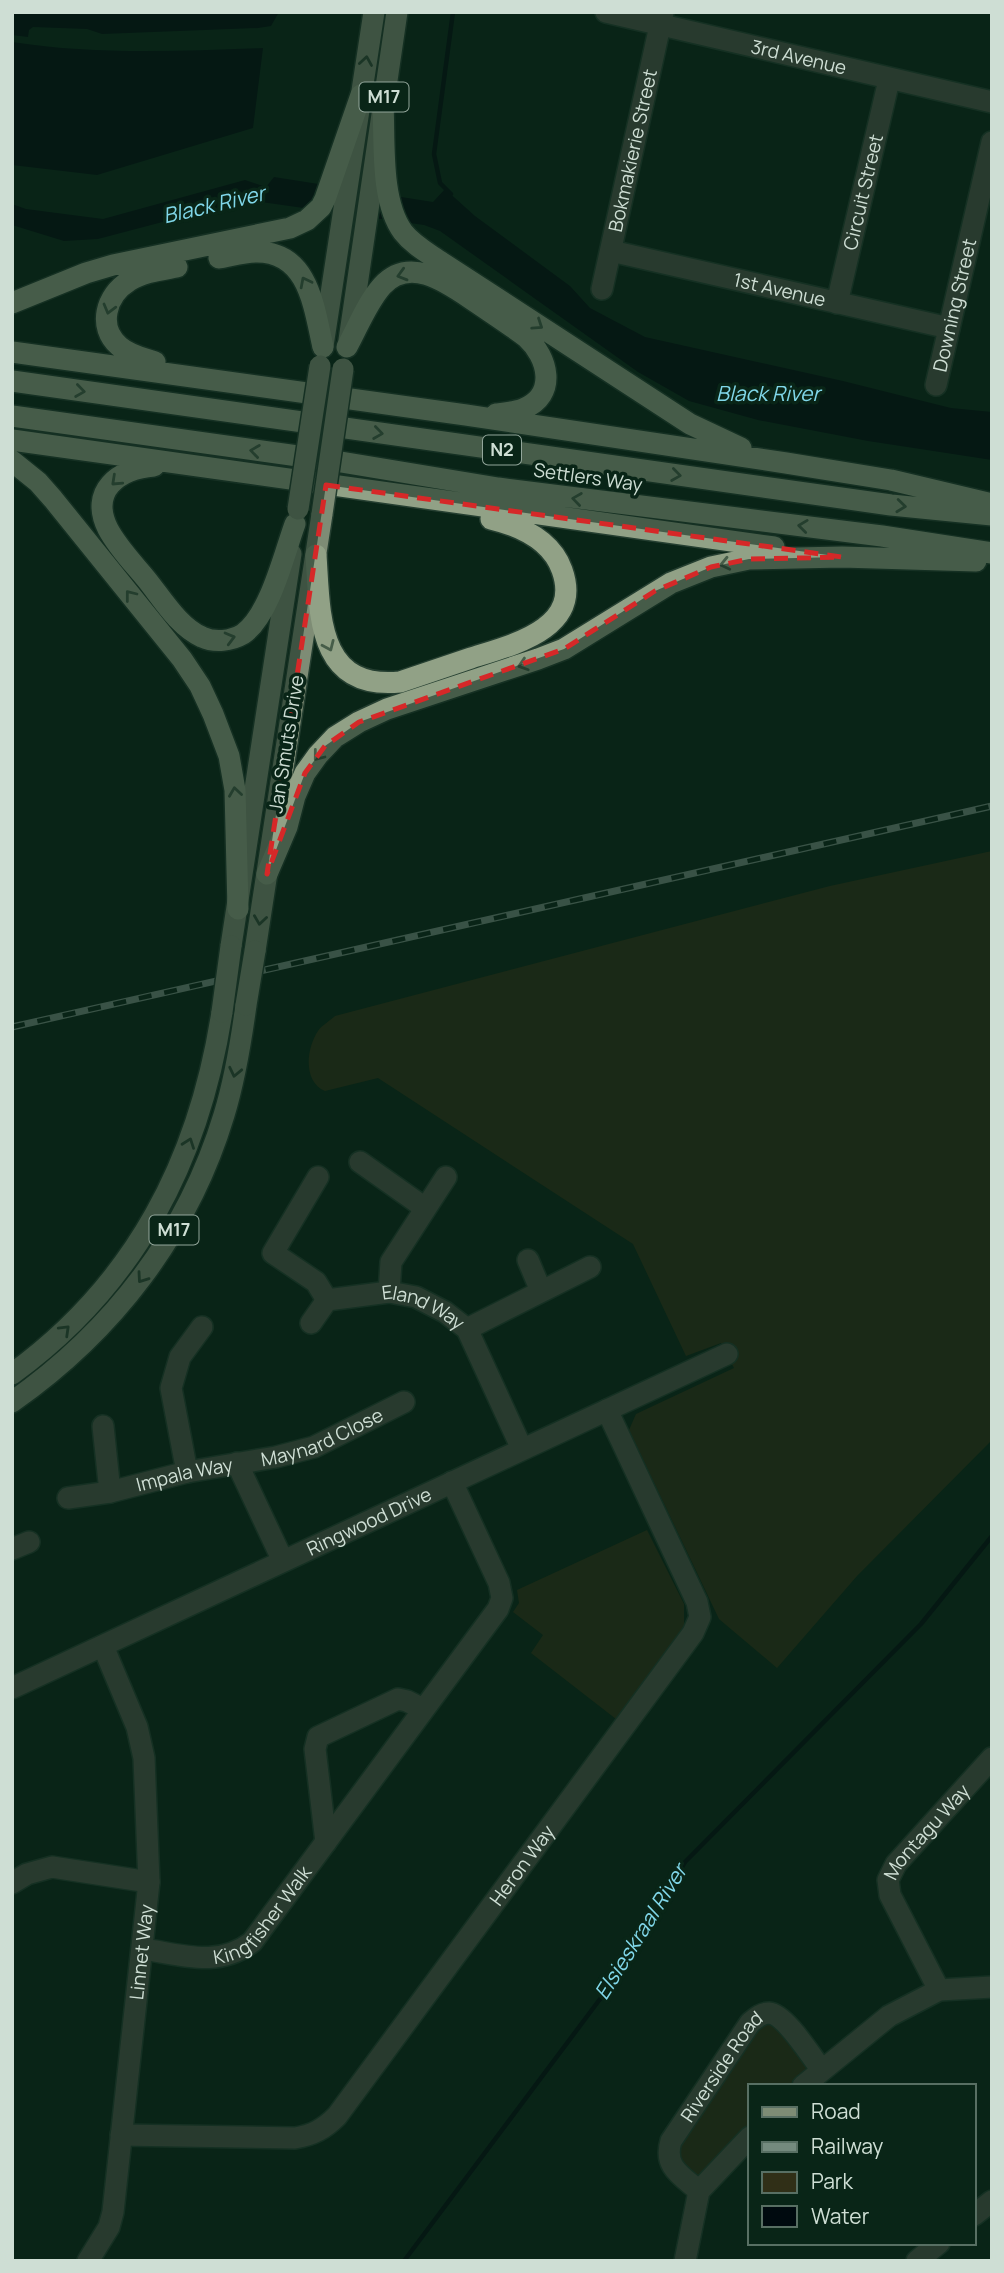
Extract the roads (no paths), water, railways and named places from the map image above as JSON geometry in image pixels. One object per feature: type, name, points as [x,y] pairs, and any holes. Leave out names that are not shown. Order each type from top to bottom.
[{"type":"highway","points":[[12,303],[113,265],[276,232],[301,223],[315,213],[340,179],[361,96]]},
{"type":"highway","points":[[383,104],[380,186],[402,230],[417,246],[690,424],[733,445],[786,463]]},
{"type":"highway","points":[[217,380],[141,358],[119,346],[111,337],[106,320],[110,302],[120,287],[144,274],[244,253],[270,253],[295,267],[305,280],[312,301],[321,356]]},
{"type":"highway","points":[[348,347],[372,300],[387,281],[399,274],[413,272],[442,280],[526,337],[541,353],[546,369],[542,391],[527,407],[499,414],[466,415]]},
{"type":"highway","points":[[12,352],[786,463],[891,480],[992,504]]},
{"type":"highway","name":"Settlers Way","points":[[12,382],[891,505],[992,515]]},
{"type":"highway","name":"Settlers Way","points":[[12,416],[341,462],[498,488],[882,536],[992,553]]},
{"type":"highway","points":[[12,440],[842,557]]},
{"type":"highway","points":[[12,461],[38,482],[53,499],[181,659],[205,697],[225,746],[235,790],[238,909]]},
{"type":"highway","points":[[180,464],[147,467],[118,476],[104,496],[103,514],[117,543],[178,619],[200,637],[212,641],[228,640],[242,635],[252,625],[267,598],[296,517]]},
{"type":"highway","points":[[316,555],[322,624],[329,649],[342,667],[361,678],[386,683],[400,682],[519,642],[552,623],[563,604],[565,578],[555,555],[545,544],[532,534],[508,523],[405,496]]},
{"type":"highway","points":[[267,874],[287,827],[295,796],[305,773],[325,746],[359,722],[387,709],[564,649],[663,587],[711,567],[749,559],[842,557],[992,561]]},
{"type":"main road","name":"M17","points":[[361,96],[374,12]]},
{"type":"main road","name":"M17","points":[[383,104],[397,12]]},
{"type":"main road","name":"Jan Smuts Drive","points":[[12,1374],[65,1331],[97,1297],[148,1228],[189,1146],[210,1079],[342,226],[340,179]]},
{"type":"main road","name":"Jan Smuts Drive","points":[[12,1402],[42,1381],[112,1317],[141,1280],[173,1232],[199,1182],[224,1116],[236,1070],[255,951],[348,347],[363,231],[380,186]]},
{"type":"street","name":"3rd Avenue","points":[[606,12],[662,19],[889,80],[992,102]]},
{"type":"street","name":"Bokmakierie Street","points":[[601,289],[662,19]]},
{"type":"street","name":"Circuit Street","points":[[837,303],[889,80]]},
{"type":"street","name":"Downing Street","points":[[936,385],[992,142]]},
{"type":"street","name":"1st Avenue","points":[[611,251],[949,328]]},
{"type":"street","points":[[360,1162],[425,1208]]},
{"type":"street","points":[[311,1323],[327,1300],[316,1282],[273,1253],[318,1177]]},
{"type":"street","points":[[389,1292],[391,1262],[446,1177]]},
{"type":"street","points":[[528,1261],[541,1290]]},
{"type":"street","points":[[467,1329],[590,1267]]},
{"type":"street","name":"Eland Way","points":[[327,1300],[389,1292],[416,1297],[445,1312],[467,1329],[522,1449]]},
{"type":"street","points":[[187,1472],[171,1388],[180,1357],[202,1326]]},
{"type":"street","name":"Ringwood Drive","points":[[12,1688],[727,1354]]},
{"type":"street","name":"Maynard Close","points":[[237,1464],[314,1447],[404,1402]]},
{"type":"street","name":"Heron Way","points":[[121,2135],[295,2138],[324,2128],[337,2116],[693,1633],[701,1617],[697,1602],[607,1410]]},
{"type":"street","name":"Impala Way","points":[[103,1426],[110,1492]]},
{"type":"street","name":"Impala Way","points":[[68,1498],[110,1492],[187,1472],[237,1464],[283,1561]]},
{"type":"street","name":"Kingfisher Walk","points":[[143,1949],[224,1958],[253,1942],[498,1609],[502,1598],[499,1583],[452,1482]]},
{"type":"street","name":"Linnet Way","points":[[88,2261],[111,2220],[149,1882],[144,1758],[133,1716],[103,1646]]},
{"type":"street","name":"Kingfisher Walk","points":[[326,1842],[315,1749],[318,1737],[398,1699],[422,1709]]},
{"type":"street","name":"Montagu Way","points":[[939,1990],[890,1895],[888,1880],[896,1864],[992,1758]]},
{"type":"street","points":[[12,1882],[27,1874],[52,1867],[149,1882]]},
{"type":"street","points":[[805,2084],[889,2017],[939,1990],[992,1987]]},
{"type":"street","name":"Riverside Road","points":[[699,2191],[674,2170],[669,2162],[671,2141],[750,2023],[760,2015],[771,2013],[781,2018],[821,2069]]},
{"type":"street","points":[[685,2261],[699,2191],[748,2139]]},
{"type":"street","points":[[976,2213],[992,2201]]},
{"type":"street","points":[[917,2261],[937,2245]]},
{"type":"water","points":[[12,12],[279,12],[271,26],[258,28],[102,34],[87,29],[33,27],[29,30],[28,37],[12,35]]},
{"type":"water","points":[[12,42],[106,50],[263,48],[253,128],[97,175],[12,165]]},
{"type":"water","name":"Black River","points":[[274,177],[433,202],[445,189],[475,216],[570,286],[590,308],[645,337],[951,408],[992,412],[992,460],[868,441],[758,420],[689,401],[638,372],[440,231],[424,225],[246,200],[98,239],[64,241],[12,225],[12,204],[26,209],[103,219],[245,180],[266,187]]},
{"type":"waterway","points":[[451,194],[440,183],[434,154],[453,12]]},
{"type":"waterway","name":"Elsieskraal River","points":[[404,2261],[612,1983],[685,1862],[921,1624],[992,1536]]},
{"type":"railway","points":[[12,1027],[992,806]]}]
